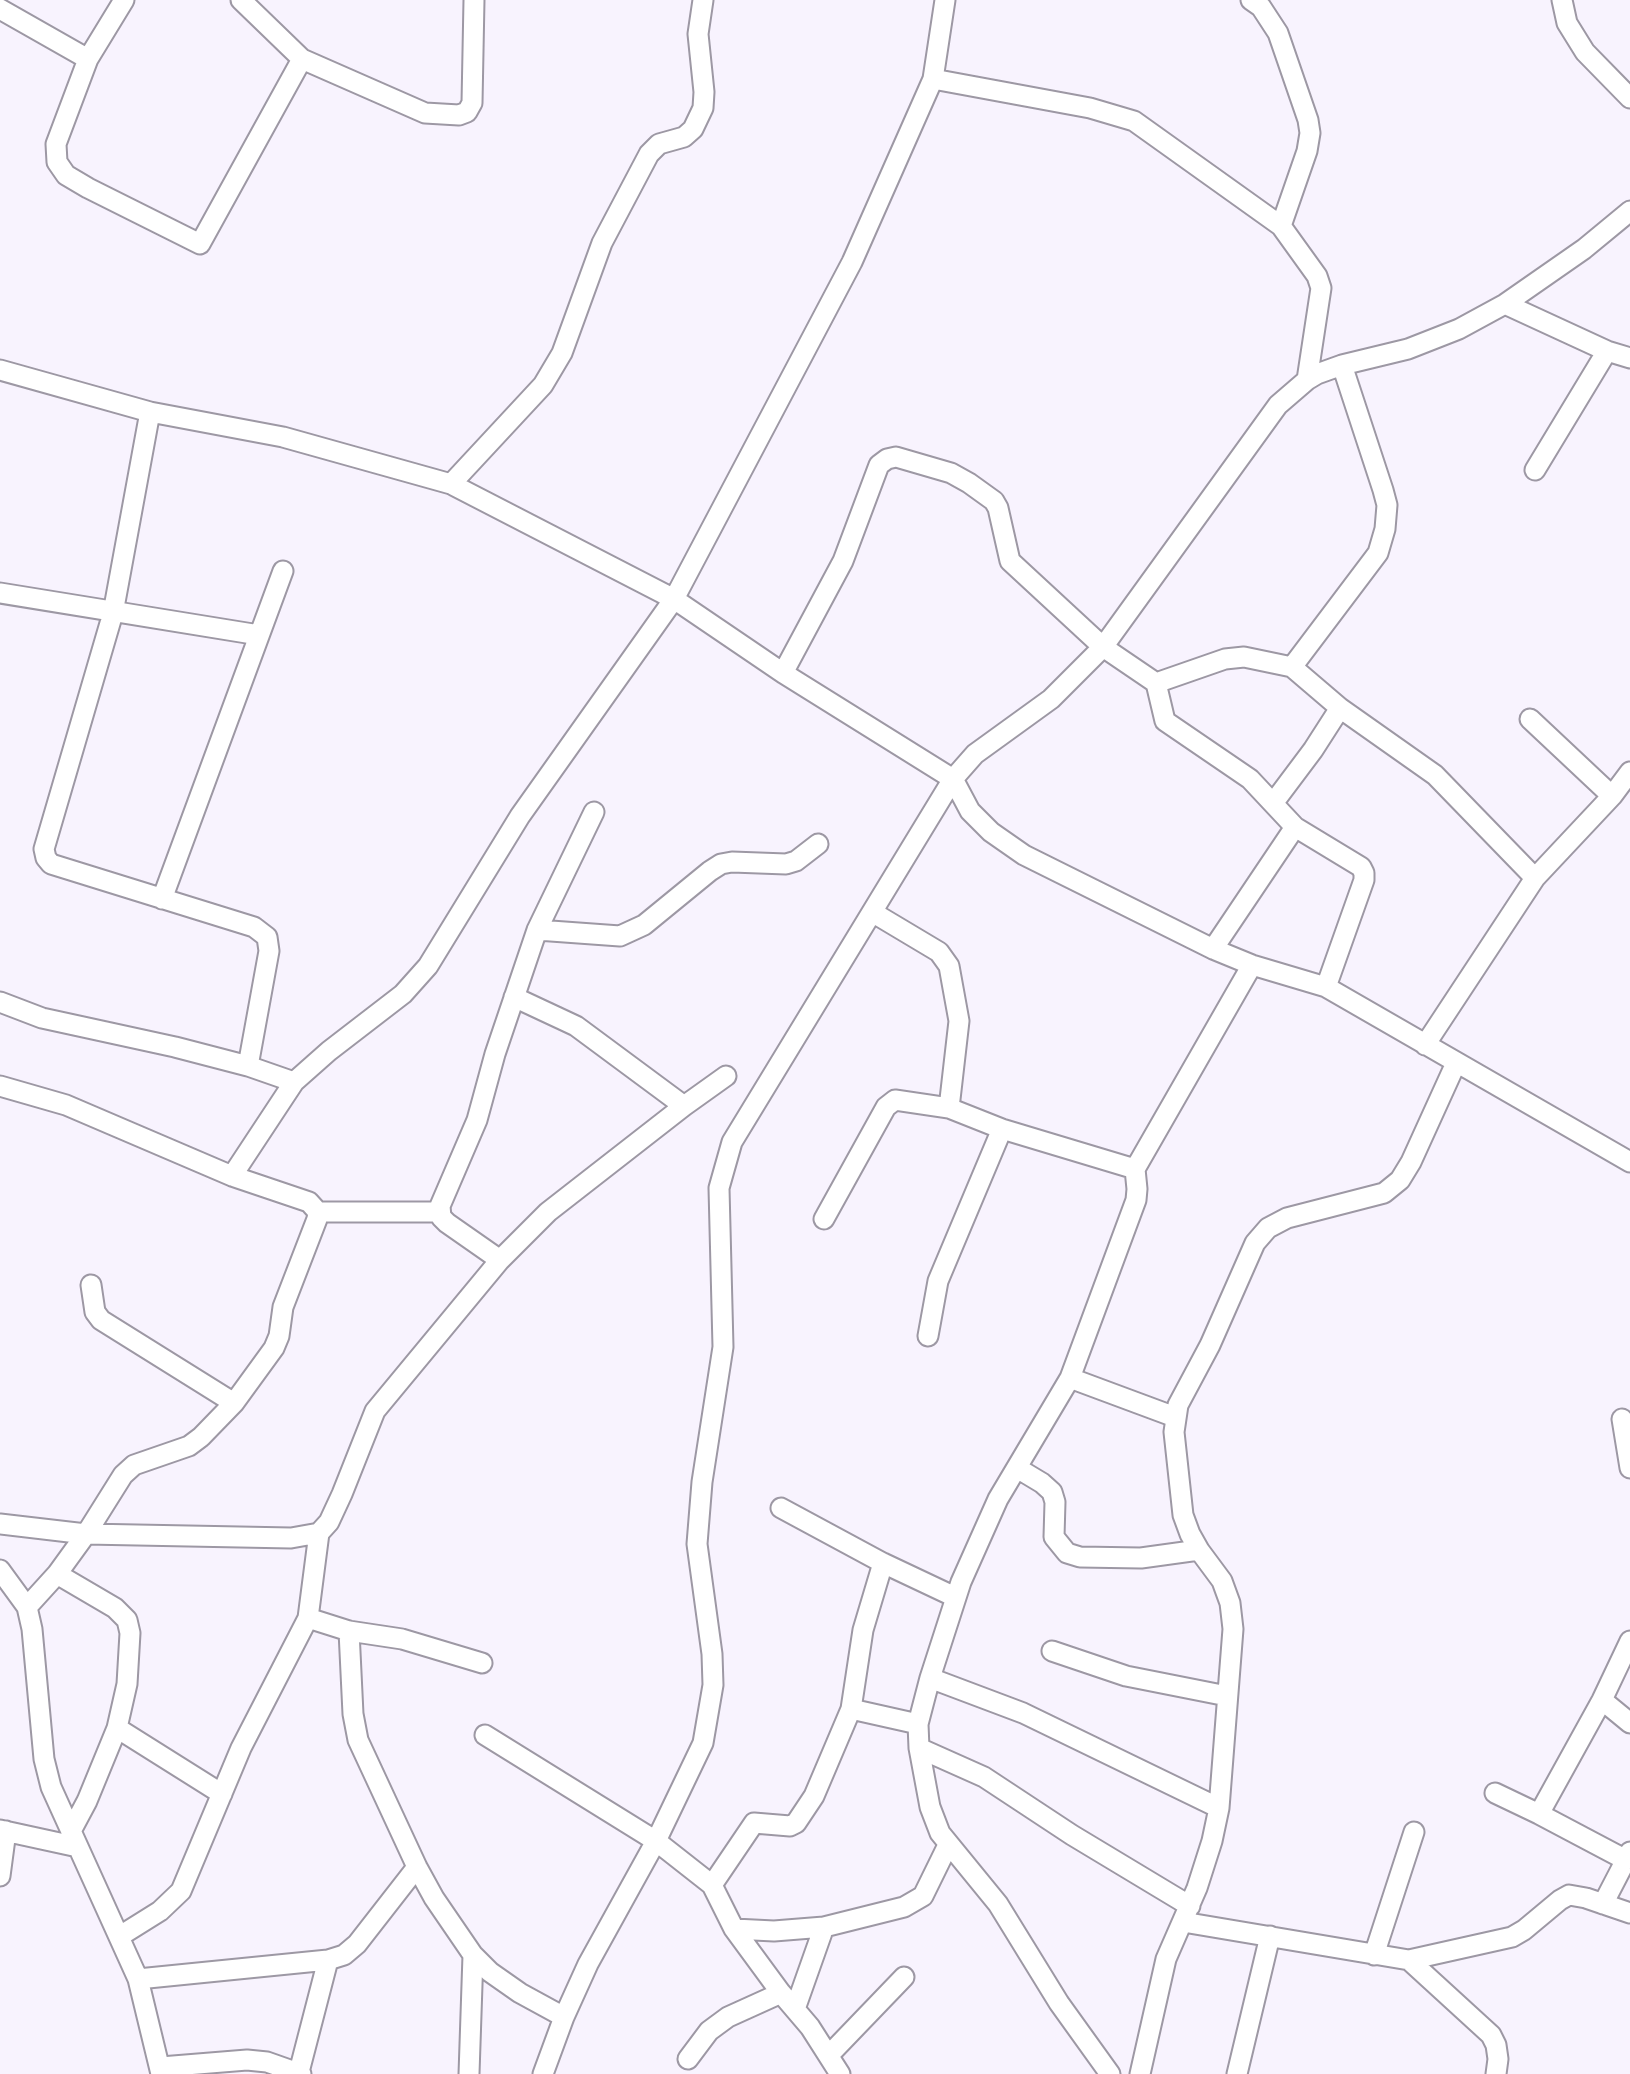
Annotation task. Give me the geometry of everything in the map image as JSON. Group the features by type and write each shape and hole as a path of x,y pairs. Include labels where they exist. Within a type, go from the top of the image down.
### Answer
{"street":[{"path":"124,0 88,59 56,145 57,162 66,175 88,188 200,244 302,59"},
{"path":"241,0 302,59 425,113 459,115 467,112 472,103 474,0"},
{"path":"451,484 543,385 562,353 602,243 649,154 659,144 684,137 693,130 703,108 698,34 703,0"},
{"path":"232,1176 294,1082 329,1051 403,994 422,974 520,816 674,599 852,262 933,79 945,0"},
{"path":"1251,0 1261,7 1278,33 1310,133 1307,151 1281,226"},
{"path":"1562,0 1567,23 1585,52 1630,98"},
{"path":"0,9 88,59"},
{"path":"933,79 1090,108 1134,121 1281,226 1317,276 1321,288 1307,380"},
{"path":"543,2074 588,1964 656,1841 703,1743 713,1685 712,1654 697,1544 702,1482 723,1347 719,1188 732,1142 953,779 975,754 1051,699 1103,647 1278,405 1307,380 1342,365 1408,348 1459,329 1505,304 1584,249 1630,211"},
{"path":"1505,304 1607,352 1630,358"},
{"path":"1535,470 1607,352"},
{"path":"1292,667 1378,553 1385,529 1387,505 1342,365"},
{"path":"0,370 150,412 283,437 451,484 674,599 783,673 953,779 970,811 991,832 1024,855 1213,949 1252,965 1325,987 1630,1162"},
{"path":"150,412 113,613 44,849 51,864 254,927 267,937 269,951 248,1066"},
{"path":"783,673 843,561 879,465 887,458 896,457 951,473 995,501 1010,561 1103,647 1156,683 1166,721 1250,779 1296,827 1361,867 1364,880 1325,987"},
{"path":"162,899 283,571"},
{"path":"0,593 259,635"},
{"path":"1156,683 1225,659 1244,657 1292,667 1340,708 1435,775 1535,878"},
{"path":"1274,802 1340,708"},
{"path":"1530,719 1612,796"},
{"path":"1425,1045 1535,878 1612,796 1630,772"},
{"path":"500,1260 447,1223 439,1212 442,1199 477,1120 537,930 594,812"},
{"path":"1213,949 1296,827"},
{"path":"537,930 620,936 644,925 721,864 786,864 796,861 818,844"},
{"path":"872,912 939,952 949,966 959,1021 949,1108"},
{"path":"1110,2074 1059,2003 998,1904 948,1845 930,1807 919,1748 918,1724 955,1597 998,1499 1070,1378 1136,1200 1135,1169 1252,965"},
{"path":"514,997 576,1026 684,1106"},
{"path":"0,1002 42,1018 175,1047 248,1066 294,1082"},
{"path":"1140,2074 1166,1959 1187,1914 1212,1841 1219,1808 1233,1629 1230,1603 1222,1581 1199,1550 1183,1515 1174,1432 1175,1417 1181,1398 1210,1345 1255,1243 1268,1228 1287,1218 1384,1193 1400,1180 1411,1162 1456,1063"},
{"path":"120,1936 160,1911 181,1892 241,1748 308,1618 319,1533 329,1522 338,1503 375,1411 500,1260 548,1212 726,1076"},
{"path":"0,1086 66,1105 232,1176 309,1202 318,1212 439,1212"},
{"path":"824,1219 886,1107 895,1100 949,1108 1002,1129 1135,1169"},
{"path":"928,1336 938,1281 1002,1129"},
{"path":"27,1607 57,1574 123,1475 134,1465 189,1446 234,1403 274,1348 279,1336 283,1307 318,1212"},
{"path":"91,1285 95,1312 101,1320 234,1403"},
{"path":"1070,1378 1175,1417"},
{"path":"1622,1419 1630,1468"},
{"path":"1017,1468 1052,1492 1055,1502 1054,1538 1067,1553 1080,1557 1141,1558 1199,1550"},
{"path":"781,1508 883,1563 955,1597"},
{"path":"0,1524 86,1534 291,1538 319,1533"},
{"path":"712,1885 754,1823 790,1826 796,1823 814,1796 850,1709 863,1630 883,1563"},
{"path":"0,1570 27,1607 32,1629 44,1759 51,1787 138,1979 161,2070 247,2060 267,2062 300,2073 328,1960"},
{"path":"57,1574 115,1608 127,1620 130,1633 127,1684 117,1728 74,1839"},
{"path":"308,1618 349,1631 401,1639 482,1663"},
{"path":"349,1631 353,1714 358,1740 434,1898 473,1955 500,1979 564,2018"},
{"path":"1539,1814 1602,1700 1630,1641"},
{"path":"1052,1651 1126,1676 1227,1696"},
{"path":"930,1678 1023,1713 1219,1808"},
{"path":"1602,1700 1630,1723"},
{"path":"850,1709 918,1724"},
{"path":"117,1728 222,1794"},
{"path":"485,1735 656,1841 712,1885 734,1929 841,2074"},
{"path":"919,1748 984,1777 1187,1914 1270,1936 1409,1960 1512,1937 1569,1895 1630,1913"},
{"path":"1494,1793 1628,1856 1603,1904"},
{"path":"0,1875 3,1831 74,1839"},
{"path":"1374,1955 1414,1832"},
{"path":"734,1929 774,1931 824,1927 914,1903 923,1896 948,1845"},
{"path":"138,1979 328,1960 349,1952 417,1867"},
{"path":"795,2009 824,1927"},
{"path":"1237,2074 1270,1936"},
{"path":"469,2074 473,1955"},
{"path":"1409,1960 1491,2035 1496,2045 1496,2074"},
{"path":"829,2055 904,1978"},
{"path":"688,2059 709,2031 718,2024 781,1993"}]}
